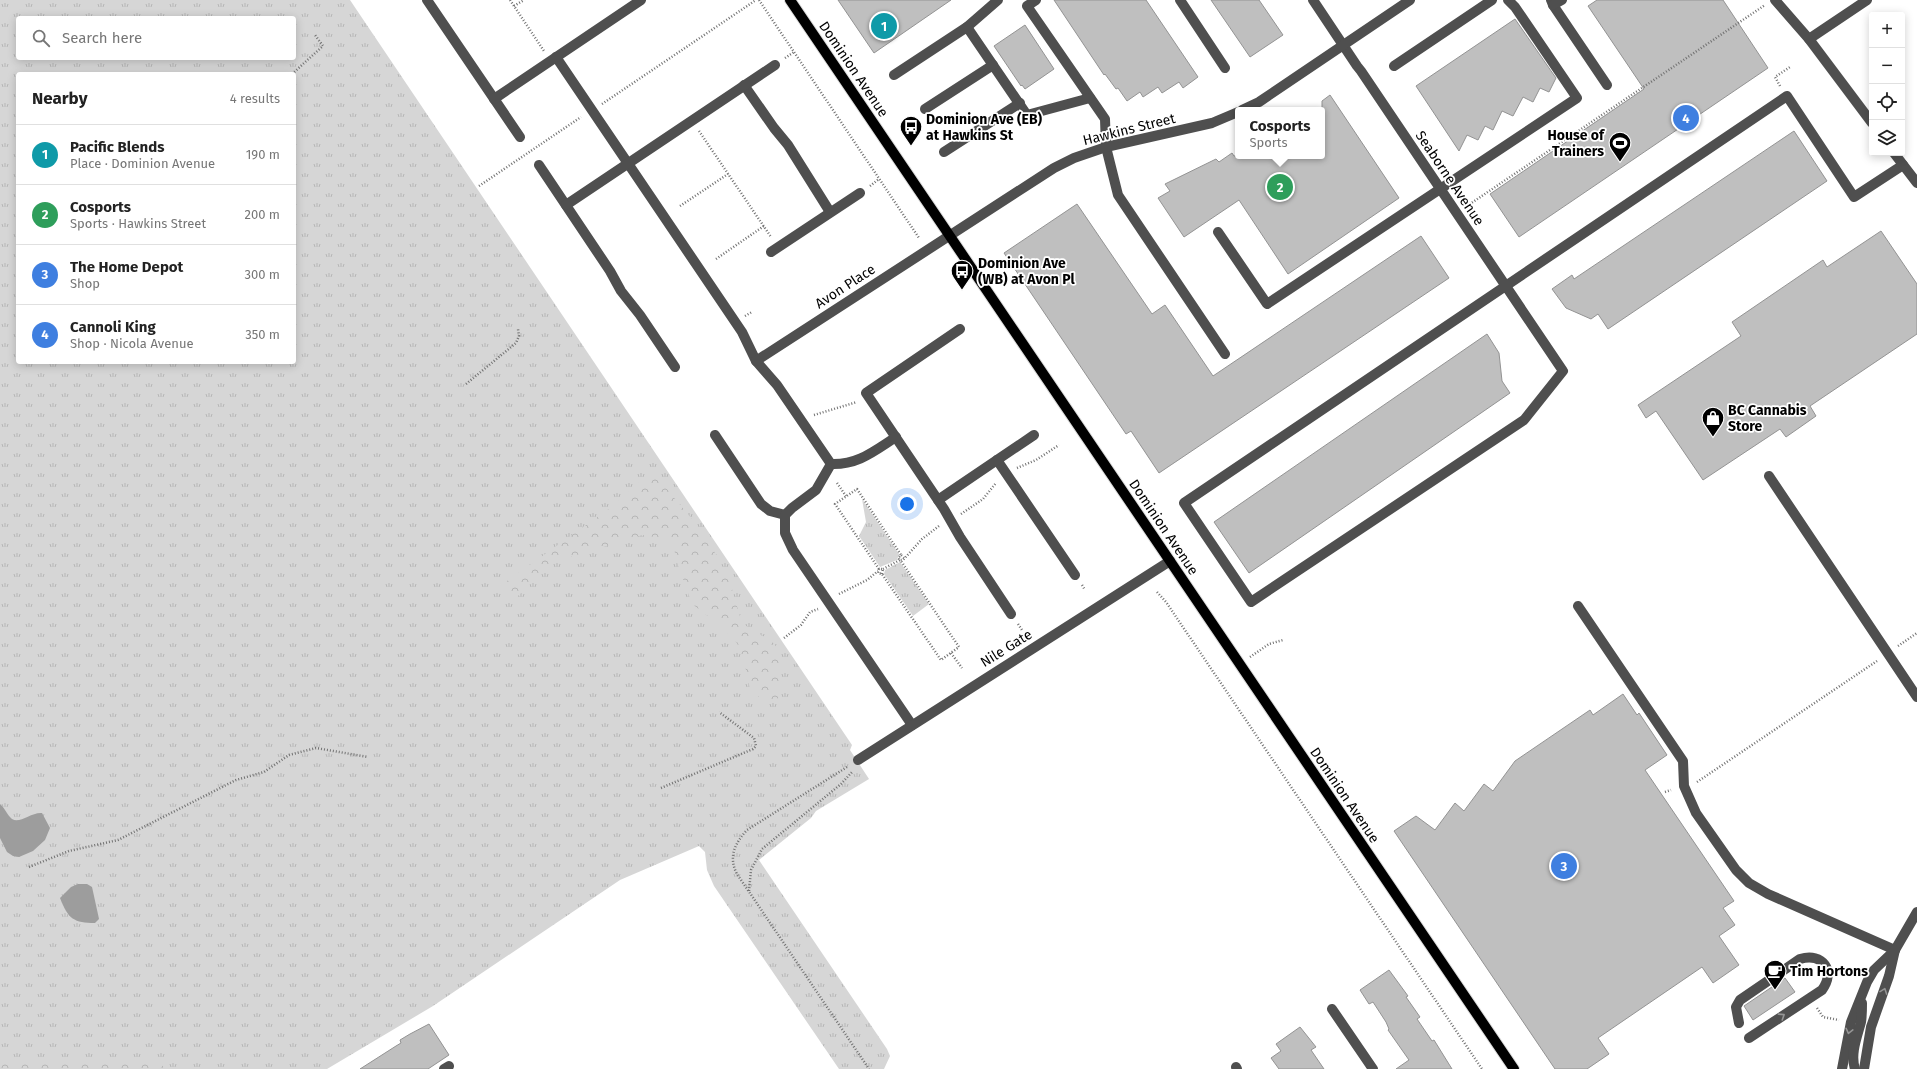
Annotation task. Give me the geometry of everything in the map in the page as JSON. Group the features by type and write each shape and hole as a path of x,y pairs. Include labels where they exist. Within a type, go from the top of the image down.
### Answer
{"main road":[{"name":"Dominion Avenue","path":"790,0 1514,1069"}],"street":[{"path":"427,0 520,137"},
{"path":"494,99 641,0"},
{"path":"894,75 967,27 998,0"},
{"path":"1036,0 1027,6 1105,119 1106,147 1118,195 1225,354"},
{"path":"1180,0 1225,68"},
{"name":"Seaborne Avenue","path":"1313,0 1564,371 1524,420 1251,602 1184,503 1506,286"},
{"path":"1248,107 1259,102 1410,0"},
{"path":"1394,66 1492,0"},
{"path":"1218,232 1267,304 1578,98 1515,7 1508,0"},
{"path":"1562,0 1552,2 1607,85"},
{"path":"1809,39 1867,0"},
{"path":"1771,2 1809,39 1870,120"},
{"path":"967,27 1027,115 1090,98"},
{"path":"556,57 742,332 756,361 777,385 831,464"},
{"path":"566,205 774,65"},
{"path":"925,109 993,65"},
{"path":"744,85 788,145 830,212"},
{"path":"1506,286 1787,96 1854,197 1903,165"},
{"path":"944,152 1020,103"},
{"name":"Hawkins Street","path":"950,235 1054,168 1074,158 1106,147 1212,123 1235,113"},
{"path":"1896,156 1917,183"},
{"path":"539,165 610,271 621,291 675,367"},
{"path":"774,249 860,193"},
{"name":"Avon Place","path":"756,361 950,235"},
{"path":"960,329 866,393 938,500 960,538 1011,614"},
{"path":"715,435 762,504 770,511 785,516"},
{"path":"938,500 1034,435"},
{"path":"831,464 846,464 858,461 896,437"},
{"path":"997,460 1075,575"},
{"path":"831,464 816,490 792,508 785,516 785,534 793,550 912,725"},
{"path":"1769,476 1917,696"},
{"name":"Nile Gate","path":"858,760 1170,561"},
{"path":"1578,606 1683,761 1684,786 1696,813 1736,870 1749,883 1768,894 1895,950"},
{"path":"1842,1069 1851,1022 1863,993 1874,970 1895,950 1917,912"},
{"path":"1864,1069 1871,1027 1889,976 1895,950"},
{"path":"1739,1023 1736,1007 1740,1000 1800,959 1808,957 1817,958 1825,964 1829,973 1828,982 1822,990 1749,1038"},
{"path":"1855,1069 1853,1062 1855,1045 1861,1020 1863,993"},
{"path":"1332,1009 1373,1069"}],"path":[{"path":"510,0 544,51"},
{"path":"514,6 524,0"},
{"path":"598,106 757,0 919,238"},
{"path":"1457,213 1771,2"},
{"path":"294,72 323,46 315,35"},
{"path":"1775,77 1790,67"},
{"path":"479,186 585,115"},
{"path":"692,120 764,226 774,249"},
{"path":"520,137 539,165"},
{"path":"680,206 728,174"},
{"path":"716,259 764,226"},
{"path":"466,384 516,343 519,336 518,329"},
{"path":"814,415 819,412 853,404 867,395"},
{"path":"1014,470 1036,460 1059,445"},
{"path":"957,517 983,498 998,481"},
{"path":"837,482 846,496"},
{"path":"901,555 898,558 960,647 940,660 835,504 857,489 904,558"},
{"path":"834,597 846,589 867,580 880,570 901,561 928,534 943,524"},
{"path":"1156,592 1166,602 1482,1069"},
{"path":"784,638 801,626 810,612 821,606"},
{"path":"1665,792 1697,782 1917,633"},
{"path":"1240,664 1269,644 1283,640"},
{"path":"951,652 962,668"},
{"path":"661,788 753,749 756,746 754,738 719,712"},
{"path":"29,866 68,851 118,840 236,780 264,772 289,755 316,748 368,757"},
{"path":"749,892 750,870 762,849 841,784 853,771 858,760"},
{"path":"858,760 747,830 734,848 732,862 737,874 869,1069"},
{"path":"1810,998 1823,1018 1844,1021"}],"green space":[{"path":"0,0 350,0 852,745 850,750 869,779 816,811 811,818 759,860 887,1049 890,1056 884,1069 839,1069 714,886 707,870 705,852 699,846 620,880 433,1006 327,1069 0,1069"},
{"path":"652,471 706,536 729,579 741,620 750,630 770,639 779,650 781,697 766,703 750,689 746,670 737,643 721,626 692,604 677,562 672,540 642,535 551,563 518,596 500,586 613,506"},
{"path":"862,499 899,554 897,560 880,567 859,536 866,522"},
{"path":"900,562 929,604 913,616 884,574 885,570"},
{"path":"154,1060 167,1069 0,1069 0,1061"}],"shaded area":[{"path":"0,804 10,817 15,820 42,813 50,828 45,840 33,851 19,857 13,856 7,852 0,838"},
{"path":"78,884 87,884 92,887 99,919 95,923 77,921 69,915 63,905 60,898 71,887"}],"building":[{"path":"838,0 951,0 874,53"},
{"path":"1054,0 1146,0 1198,77 1183,88 1179,82 1162,93 1158,87 1143,97 1140,92 1127,101 1118,88 1116,89 1105,74 1104,75"},
{"path":"1211,0 1259,0 1283,35 1250,57"},
{"path":"1597,0 1723,0 1768,68 1519,237 1490,194 1644,89 1588,6"},
{"path":"1515,19 1556,78 1549,92 1540,88 1533,102 1523,97 1513,116 1502,111 1493,130 1485,126 1478,140 1467,135 1459,151 1416,86"},
{"path":"1025,25 1054,69 1025,89 1022,85 1021,86 994,46"},
{"path":"1330,95 1399,198 1288,274 1239,200 1184,237 1158,198 1170,191 1165,184 1216,159 1219,162 1232,153 1235,156 1235,159 1325,159 1325,107 1322,107 1322,101"},
{"path":"1794,131 1827,181 1608,329 1598,314 1591,319 1566,308 1552,289 1572,275 1574,279"},
{"path":"1077,204 1152,314 1165,305 1213,376 1421,236 1449,278 1159,473 1131,431 1126,434 1004,253"},
{"path":"1881,231 1917,284 1917,334 1810,406 1816,416 1786,437 1780,429 1703,480 1656,411 1646,418 1638,405 1741,336 1732,322 1823,260 1827,267"},
{"path":"1487,334 1499,353 1502,381 1510,393 1249,573 1214,522"},
{"path":"1623,694 1637,715 1639,713 1667,755 1645,770 1734,901 1723,908 1735,925 1719,936 1739,965 1713,983 1702,967 1598,1038 1609,1054 1587,1069 1555,1069 1394,831 1416,816 1435,830 1455,803 1464,811 1484,784 1493,791 1515,761 1590,710 1593,715"},
{"path":"1389,970 1408,996 1406,997 1420,1017 1417,1019 1432,1041 1434,1040 1452,1069 1396,1069 1409,1060 1388,1030 1389,1029 1386,1022 1373,1002 1369,1004 1360,990"},
{"path":"1785,978 1795,992 1753,1020 1744,1006"},
{"path":"429,1024 449,1055 428,1069 360,1069 401,1043 400,1040"},
{"path":"1300,1027 1316,1047 1311,1050 1324,1069 1279,1069 1271,1058 1281,1051 1276,1044"}],"place":[{"name":"Pacific Blends","path":"884,26"},
{"name":"Cannoli King","path":"1686,118"},
{"name":"Dominion Ave (EB) at Hawkins St","path":"911,146"},
{"name":"House of Trainers","path":"1620,162"},
{"name":"Cosports","path":"1280,187"},
{"name":"Dominion Ave (WB) at Avon Pl","path":"962,290"},
{"name":"BC Cannabis Store","path":"1713,438"},
{"name":"The Home Depot","path":"1564,866"},
{"name":"Tim Hortons","path":"1775,990"}]}
